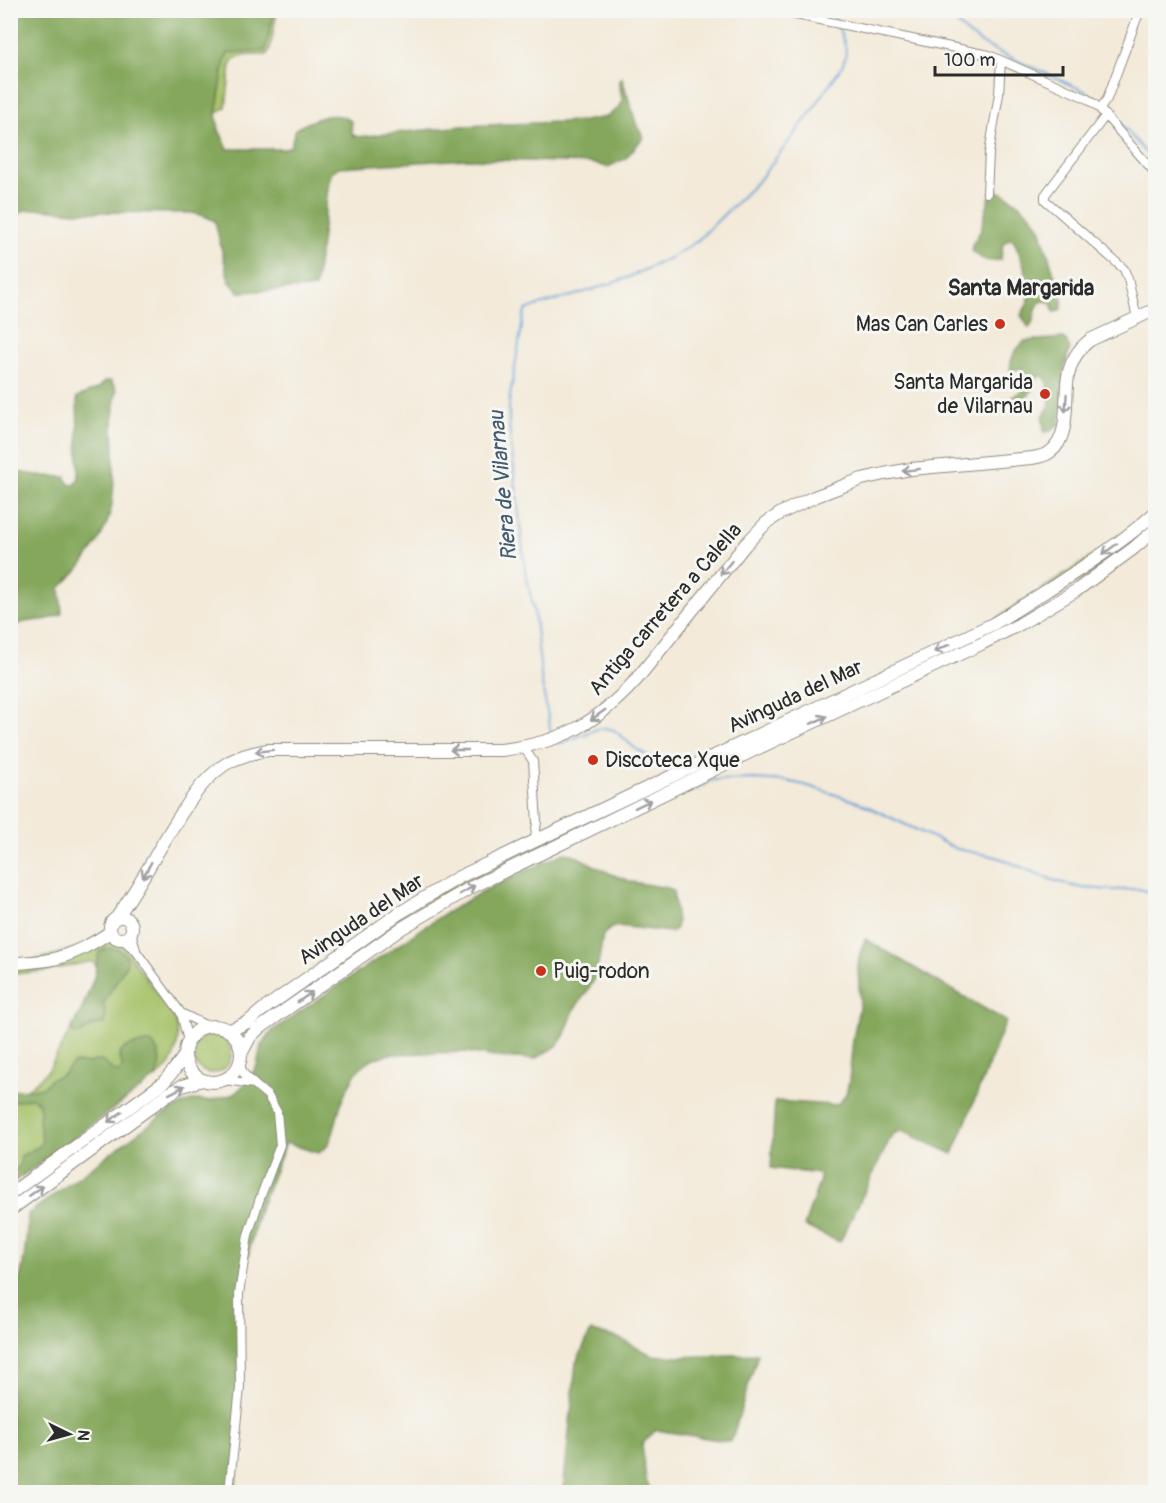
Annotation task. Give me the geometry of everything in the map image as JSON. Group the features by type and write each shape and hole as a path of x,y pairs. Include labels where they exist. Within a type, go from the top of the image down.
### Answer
{"main road":[{"name":"Antiga carretera a Calella","path":"117,917 198,789 207,779 232,761 268,750 517,748 562,736 579,728 615,703 745,544 781,513 835,489 884,474 911,469 1032,458 1050,453 1056,447 1064,430 1068,376 1081,347 1090,340 1155,309"},
{"name":"Avinguda del Mar","path":"228,1031 248,1022 398,915 459,877 993,624 1097,559 1142,525 1155,512"},
{"name":"Avinguda del Mar","path":"240,1059 250,1037 256,1030 402,928 470,888 1000,634 1077,590 1134,548 1155,529"},
{"path":"117,917 124,918 131,925 126,936 115,938 109,928 117,917"},
{"path":"10,964 54,959 99,940 110,932"},
{"path":"219,1027 235,1037 239,1045 240,1059 231,1076 225,1080 217,1082 202,1080 195,1076 186,1063 185,1048 188,1041 200,1029 219,1027"},
{"path":"10,1194 163,1083 185,1055"},
{"path":"10,1210 166,1095 182,1086 202,1080"}],"street":[{"path":"772,10 989,55 1086,98 1103,112 1155,174"},
{"path":"1137,318 1124,269 1045,200 1046,195 1103,112 1140,10"},
{"path":"987,193 989,153 999,94 1001,61"},
{"path":"533,842 537,822 533,761 538,750 546,741"},
{"path":"517,748 526,751 533,761"},
{"path":"537,822 546,830 562,828"},
{"path":"126,936 181,1013 188,1041"},
{"path":"181,1013 208,1027"},
{"path":"229,1492 240,1388 239,1294 248,1235 280,1145 277,1112 268,1096 244,1074 240,1059"},
{"path":"225,1080 254,1084"}],"green space":[{"path":"11,10 274,11 265,51 228,53 225,60 216,114 219,130 228,149 283,149 291,146 295,129 330,116 344,117 351,121 352,134 357,137 463,126 584,121 606,117 620,107 622,99 619,81 622,78 636,123 644,137 625,159 608,167 591,163 468,159 339,167 332,172 329,181 315,288 239,292 229,281 215,221 207,217 192,213 76,212 41,209 25,210 11,219"},
{"path":"274,11 277,11 267,55 247,55 234,60 231,64 226,107 216,114 228,53 269,34"},
{"path":"995,190 1014,200 1037,223 1062,300 1062,308 1054,312 1051,303 1040,302 1029,328 1021,315 1028,302 1029,287 1026,271 1014,240 1009,239 1003,244 1001,259 985,260 972,251 972,245 980,232 991,193"},
{"path":"1064,338 1070,348 1064,370 1060,424 1044,432 1043,417 1050,405 1047,382 1043,376 1036,378 1031,392 1019,403 992,414 990,411 993,407 1025,389 1022,368 1010,371 1012,358 1018,348 1025,341"},
{"path":"105,381 111,381 117,390 113,420 113,495 108,520 100,539 88,557 60,588 62,614 48,619 23,622 11,630 11,471 66,477 68,484 75,485 79,477 77,397 99,388"},
{"path":"1155,516 1155,523 1125,549 1039,606 973,642 597,819 468,884 250,1030 242,1038 235,1030 439,894 953,647"},
{"path":"564,853 572,854 632,882 668,888 673,891 676,928 671,932 618,926 611,928 603,935 594,980 575,1008 564,1036 557,1046 534,1059 494,1057 467,1052 390,1054 377,1058 361,1067 347,1089 334,1132 324,1149 318,1153 286,1143 258,1212 241,1288 236,1485 226,1492 11,1492 10,1299 22,1271 28,1214 164,1114 194,1100 209,1101 234,1094 244,1085 257,1066 261,1045 273,1030 441,916 487,889"},
{"path":"865,939 1006,1021 953,1154 902,1131 892,1135 840,1242 804,1226 820,1180 819,1174 771,1168 775,1101 832,1105 838,1104 846,1095 860,1002 859,957"},
{"path":"104,940 120,942 173,1015 178,1038 175,1054 162,1073 11,1184 11,1091 27,1089 49,1069 82,1009 95,975 96,966 93,962 88,962 46,971 11,974 11,967"},
{"path":"107,948 119,949 127,957 127,963 103,1004 106,1013 104,1024 94,1025 75,1035 72,1027 82,1009 95,975 99,952"},
{"path":"212,1035 226,1040 231,1054 226,1068 212,1073 198,1068 193,1054 198,1040"},
{"path":"149,1042 156,1049 160,1058 155,1078 11,1184 11,1174 19,1166 21,1156 40,1146 42,1141 38,1102 32,1098 11,1102 11,1091 43,1087 50,1080 62,1075 74,1063 102,1061 118,1072 122,1067 119,1056 124,1049"},
{"path":"591,1331 618,1338 652,1355 677,1357 758,1354 731,1442 656,1430 642,1444 646,1481 652,1492 563,1492 576,1363"}],"waterway":[{"name":"Riera de Vilarnau","path":"834,10 835,19"},
{"path":"947,10 964,30 985,45 1100,100"},
{"name":"Riera de Vilarnau","path":"551,733 542,684 534,610 525,570 509,425 509,402 524,314 526,310 536,306 627,278 672,257 697,241 760,179 812,111 842,66 846,50 838,27"},
{"path":"1107,107 1156,165"},
{"name":"Riera de Vilarnau","path":"557,743 606,728 614,730 636,749 666,766"},
{"path":"685,790 695,790 713,780 755,779 805,785 858,802 957,849 997,857 1069,885 1113,890 1139,889 1156,895"}],"place":[{"name":"Mas Can Carles","path":"1000,324"},
{"name":"Santa Margarida de Vilarnau","path":"1045,394"},
{"name":"Discoteca Xque","path":"593,760"},
{"name":"Puig-rodon","path":"541,971"}],"district":[{"name":"Santa Margarida","path":"1021,287"}]}
